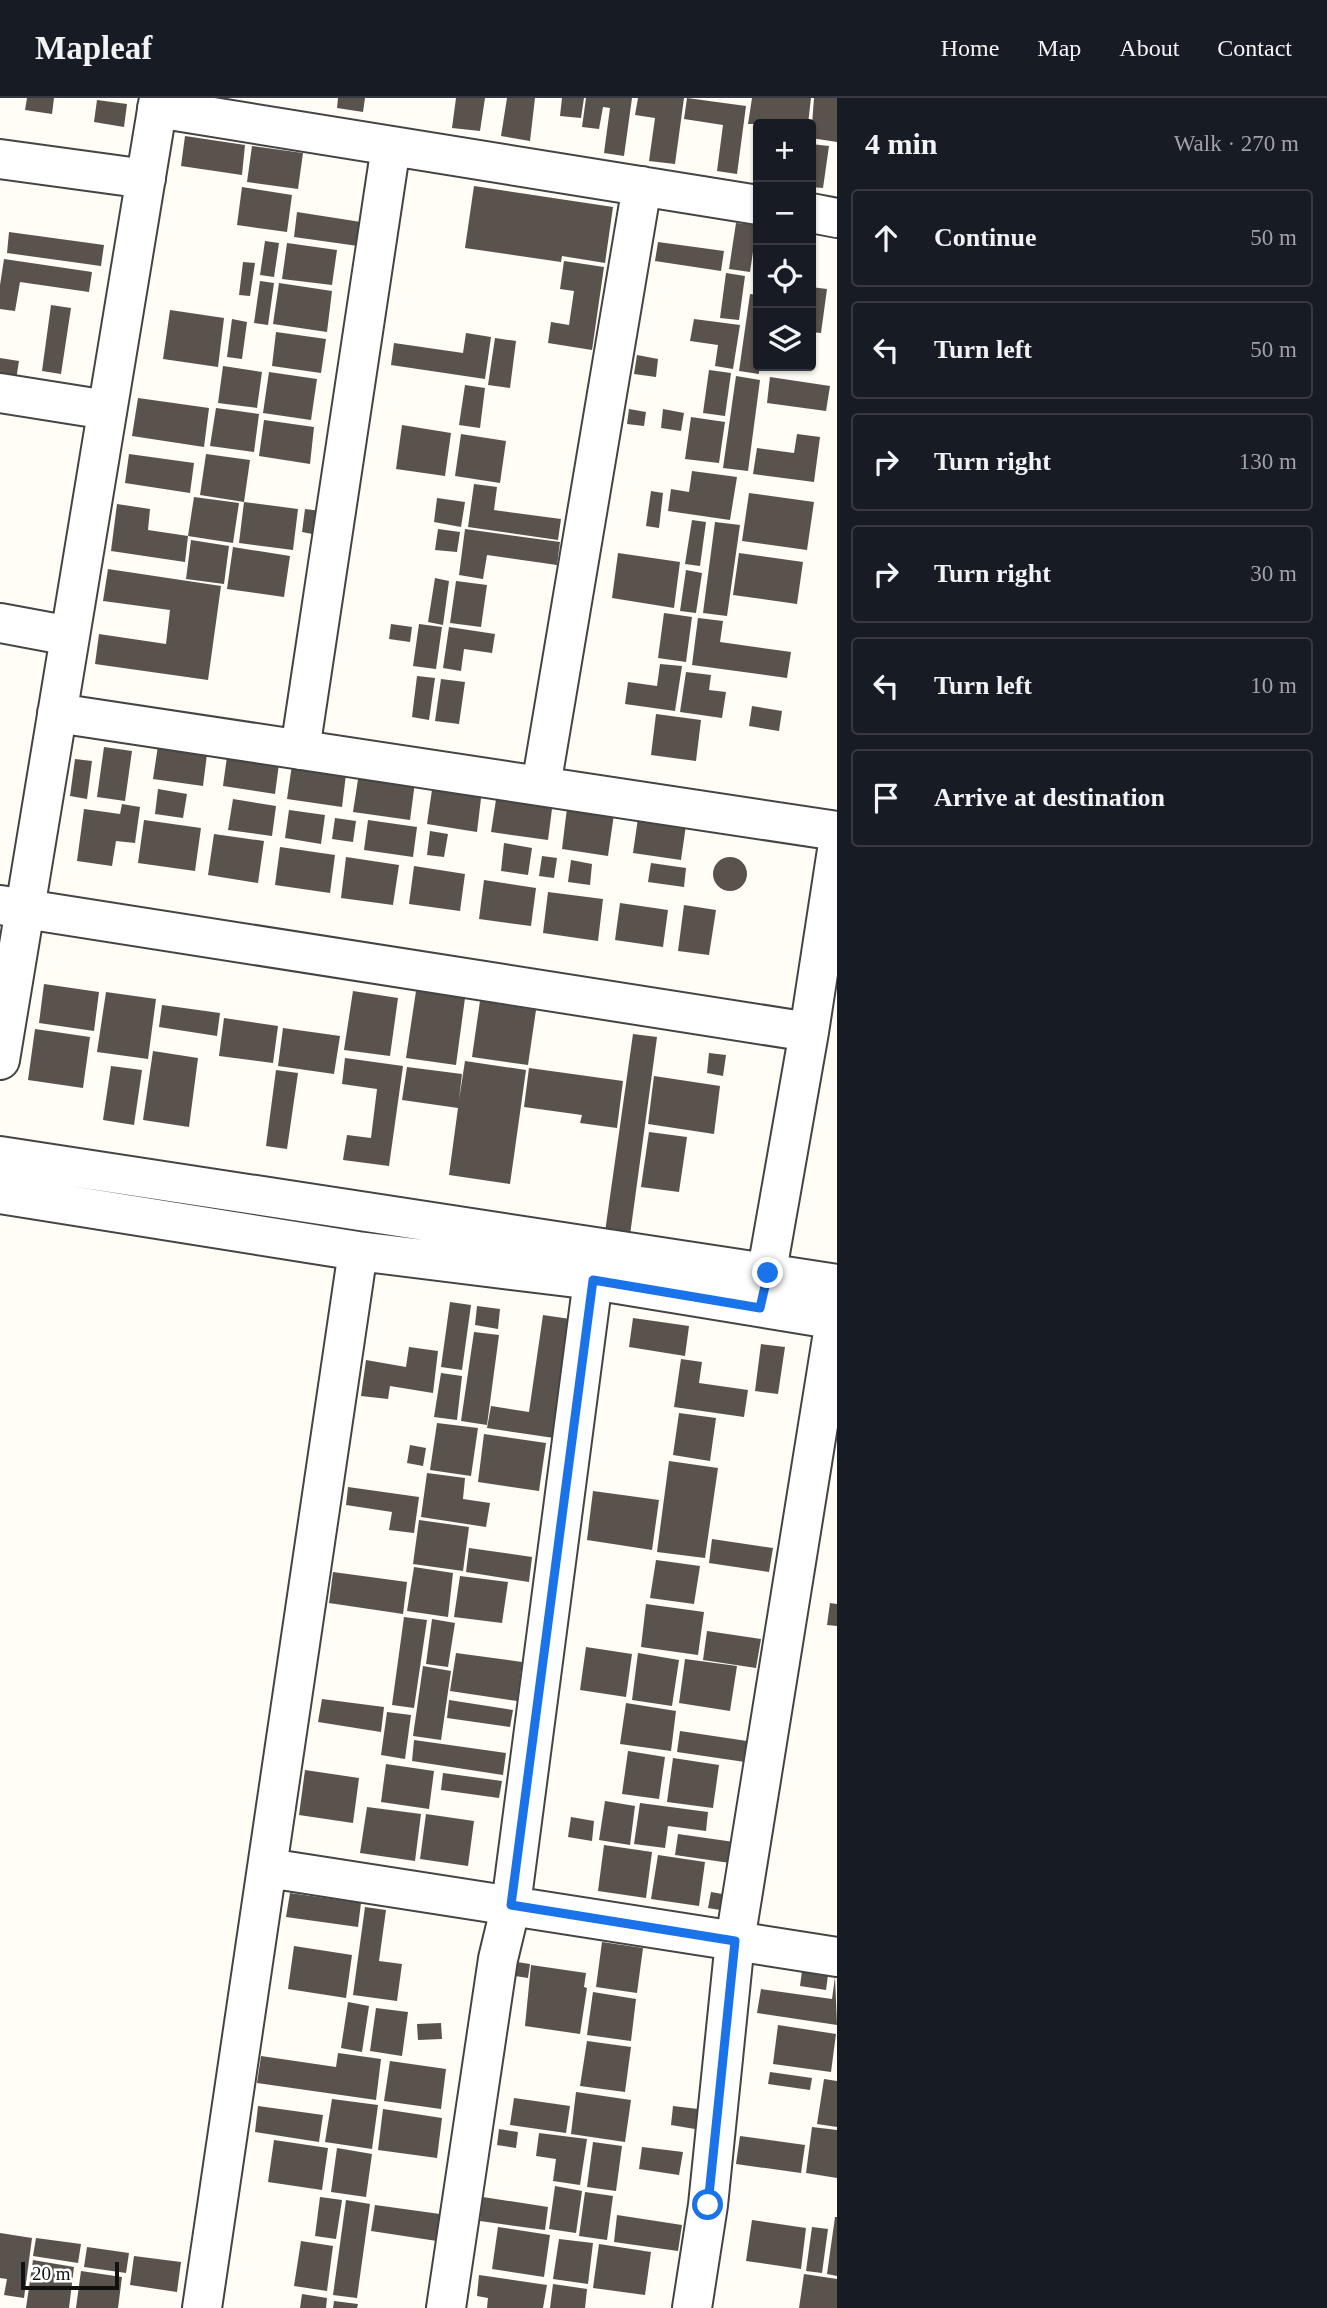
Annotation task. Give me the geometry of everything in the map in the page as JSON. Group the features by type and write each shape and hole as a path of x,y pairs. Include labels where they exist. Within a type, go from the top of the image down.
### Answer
{"street":[{"path":"0,1060 13,907 57,713 158,103 391,146 753,204"},
{"path":"300,750 391,146"},
{"path":"0,159 146,179"},
{"path":"541,786 642,186"},
{"path":"816,214 837,218"},
{"path":"0,393 107,410"},
{"path":"0,623 70,636"},
{"path":"57,713 837,831"},
{"path":"764,1291 837,850"},
{"path":"13,907 809,1032"},
{"path":"0,1156 764,1291 836,1308 735,1941 708,2205 692,2308"},
{"path":"0,1194 358,1251 593,1280 764,1291"},
{"path":"202,2308 358,1251"},
{"path":"446,2308 498,1959 511,1905 593,1280"},
{"path":"268,1868 837,1957"}],"building":[{"path":"27,98 54,98 52,114 25,110"},
{"path":"338,98 365,98 363,112 337,108"},
{"path":"456,98 485,98 480,131 452,128"},
{"path":"507,98 535,98 530,141 501,136"},
{"path":"562,98 584,98 581,118 560,116"},
{"path":"586,98 632,98 624,156 604,153 610,108 603,107 599,129 582,127"},
{"path":"638,98 684,98 675,164 649,161 655,118 635,115"},
{"path":"687,98 746,106 737,174 717,171 723,125 684,119"},
{"path":"752,98 811,98 809,119 753,119 753,124 748,124"},
{"path":"814,98 837,98 837,142 816,139 816,119 812,119"},
{"path":"97,100 127,104 124,127 94,122"},
{"path":"185,136 245,145 242,175 181,166"},
{"path":"816,145 829,146 823,188 816,187"},
{"path":"252,146 303,153 298,189 247,182"},
{"path":"474,186 613,207 605,263 562,256 561,262 465,248"},
{"path":"242,187 292,195 287,232 237,225"},
{"path":"297,212 361,222 358,246 294,237"},
{"path":"736,223 753,225 750,272 729,269"},
{"path":"9,232 104,245 101,266 7,253"},
{"path":"265,241 279,243 274,277 260,275"},
{"path":"658,242 724,251 721,271 655,261"},
{"path":"287,243 337,250 332,285 282,279"},
{"path":"4,259 92,272 89,292 20,282 15,311 0,309"},
{"path":"564,261 604,267 592,350 548,343 551,322 569,325 574,291 560,289"},
{"path":"243,262 255,263 250,296 239,295"},
{"path":"726,273 745,276 739,320 720,318"},
{"path":"260,281 274,283 268,325 254,323"},
{"path":"279,283 332,291 327,332 273,324"},
{"path":"816,288 827,289 821,333 816,332"},
{"path":"750,294 753,294 753,371 759,371 759,374 739,371"},
{"path":"51,305 71,308 61,374 42,371"},
{"path":"170,310 224,318 218,367 163,359"},
{"path":"232,319 247,322 242,359 227,357"},
{"path":"694,319 740,325 733,369 715,366 718,345 690,341"},
{"path":"276,332 326,339 321,373 272,366"},
{"path":"466,333 491,337 485,379 391,365 394,343 463,353"},
{"path":"495,338 516,341 510,388 488,385"},
{"path":"637,355 658,359 656,377 634,374"},
{"path":"0,358 19,361 16,380 0,378"},
{"path":"223,366 262,372 257,408 218,403"},
{"path":"709,370 731,373 725,416 703,413"},
{"path":"269,372 317,379 311,420 263,413"},
{"path":"736,376 760,380 748,471 723,468"},
{"path":"770,377 830,386 826,411 767,403"},
{"path":"465,385 485,388 480,428 459,425"},
{"path":"138,398 209,408 204,447 132,436"},
{"path":"216,408 259,414 254,452 210,446"},
{"path":"629,409 646,412 644,426 627,424"},
{"path":"663,409 684,413 681,431 661,428"},
{"path":"691,417 725,422 719,463 685,459"},
{"path":"264,420 314,427 310,464 259,456"},
{"path":"402,425 451,433 445,476 396,469"},
{"path":"461,434 506,441 500,483 455,476"},
{"path":"797,434 820,437 814,482 753,474 757,448 794,453"},
{"path":"129,454 194,463 190,493 125,483"},
{"path":"206,454 250,460 244,502 200,495"},
{"path":"692,471 737,477 730,520 668,511 671,489 689,492"},
{"path":"474,484 497,487 494,510 561,519 558,540 468,527"},
{"path":"651,491 663,493 659,528 646,526"},
{"path":"749,493 814,502 807,550 742,541"},
{"path":"194,497 239,503 233,543 188,536"},
{"path":"437,498 465,502 461,527 434,522"},
{"path":"244,502 298,509 293,550 239,543"},
{"path":"117,504 150,509 148,530 188,536 185,562 111,551"},
{"path":"305,509 321,511 317,535 302,532"},
{"path":"692,520 706,522 700,566 685,564"},
{"path":"715,522 740,525 727,616 703,613"},
{"path":"438,529 460,532 457,552 435,550"},
{"path":"465,529 560,542 557,565 487,555 483,579 459,575"},
{"path":"191,540 229,546 224,584 186,579"},
{"path":"233,547 290,556 284,597 227,589"},
{"path":"618,553 680,562 674,608 612,598"},
{"path":"739,553 803,562 797,604 733,595"},
{"path":"108,569 221,586 208,680 95,664 99,634 166,644 170,610 103,601"},
{"path":"686,570 702,573 696,613 680,611"},
{"path":"435,578 449,581 443,625 428,622"},
{"path":"456,581 487,585 481,627 450,623"},
{"path":"664,613 692,617 686,662 658,658"},
{"path":"698,618 723,621 720,642 791,652 787,678 692,665"},
{"path":"391,624 412,627 410,642 389,639"},
{"path":"419,624 442,627 436,669 413,666"},
{"path":"449,627 495,634 492,653 464,649 461,671 443,668"},
{"path":"660,664 682,666 675,711 625,704 628,682 657,686"},
{"path":"686,672 711,675 709,690 726,692 722,718 680,712"},
{"path":"417,676 435,678 429,720 412,717"},
{"path":"441,679 465,682 459,724 435,721"},
{"path":"752,706 782,711 779,731 749,726"},
{"path":"656,714 701,720 696,761 651,755"},
{"path":"159,739 208,746 203,786 153,779"},
{"path":"104,747 132,751 125,801 97,797"},
{"path":"228,749 280,756 275,794 223,786"},
{"path":"293,758 347,766 342,807 287,799"},
{"path":"75,759 92,761 87,799 70,796"},
{"path":"359,773 415,782 410,820 353,812"},
{"path":"433,783 482,790 477,832 427,824"},
{"path":"158,789 187,794 183,818 155,814"},
{"path":"497,793 553,801 548,840 491,832"},
{"path":"233,799 276,806 272,836 228,830"},
{"path":"122,804 140,807 135,843 116,841 112,866 77,861 84,809 120,814"},
{"path":"567,808 614,814 608,856 562,849"},
{"path":"289,810 325,815 321,844 285,838"},
{"path":"335,818 356,821 353,842 332,839"},
{"path":"638,818 686,825 681,860 633,853"},
{"path":"144,820 201,828 195,871 138,863"},
{"path":"368,820 417,827 413,857 364,850"},
{"path":"430,831 448,834 444,857 427,855"},
{"path":"214,834 264,841 258,883 208,875"},
{"path":"504,843 532,848 528,875 501,871"},
{"path":"280,847 335,855 330,893 275,885"},
{"path":"542,856 557,858 554,878 539,876"},
{"path":"346,857 399,865 393,905 341,898"},
{"path":"730,857 742,862 747,874 742,886 730,891 718,886 713,874 718,862"},
{"path":"571,860 592,864 590,885 568,882"},
{"path":"651,863 686,868 684,887 648,882"},
{"path":"414,866 465,874 460,911 409,904"},
{"path":"484,880 536,888 531,926 479,919"},
{"path":"548,892 603,899 598,941 543,933"},
{"path":"620,903 668,910 663,947 615,940"},
{"path":"684,905 716,910 709,955 678,951"},
{"path":"44,984 99,992 94,1031 39,1023"},
{"path":"353,991 398,998 390,1056 344,1050"},
{"path":"416,991 465,998 456,1065 406,1058"},
{"path":"106,992 156,999 148,1059 97,1052"},
{"path":"480,1001 536,1010 528,1065 472,1057"},
{"path":"162,1005 220,1013 217,1036 159,1027"},
{"path":"224,1018 278,1026 273,1063 219,1056"},
{"path":"283,1028 340,1036 334,1074 278,1066"},
{"path":"35,1029 90,1037 83,1088 28,1080"},
{"path":"633,1034 657,1037 630,1235 605,1232"},
{"path":"153,1051 198,1058 189,1127 143,1120"},
{"path":"709,1053 726,1055 723,1076 707,1073"},
{"path":"345,1058 403,1066 389,1166 343,1160 347,1135 371,1138 377,1089 342,1084"},
{"path":"465,1061 526,1070 510,1184 449,1175 458,1108 402,1100 407,1067 462,1074 459,1100"},
{"path":"111,1066 142,1070 134,1125 103,1120"},
{"path":"529,1068 623,1081 617,1128 580,1123 582,1115 524,1107"},
{"path":"276,1070 298,1073 287,1149 266,1146"},
{"path":"654,1076 720,1086 714,1134 648,1124"},
{"path":"649,1132 687,1137 679,1192 641,1187"},
{"path":"450,1302 471,1305 462,1370 441,1367"},
{"path":"477,1306 500,1309 498,1329 475,1325"},
{"path":"543,1315 570,1319 554,1438 487,1428 491,1406 529,1412"},
{"path":"633,1318 689,1326 685,1356 629,1347"},
{"path":"474,1332 499,1335 487,1425 461,1421"},
{"path":"761,1344 785,1347 778,1394 755,1391"},
{"path":"409,1347 438,1351 433,1393 390,1386 388,1399 361,1396 366,1360 406,1367"},
{"path":"681,1359 702,1362 699,1383 748,1390 744,1417 674,1407"},
{"path":"441,1373 462,1376 457,1420 434,1417"},
{"path":"679,1413 716,1418 710,1461 673,1455"},
{"path":"437,1423 478,1428 471,1476 430,1470"},
{"path":"484,1434 546,1443 539,1491 478,1482"},
{"path":"410,1445 426,1448 423,1466 407,1463"},
{"path":"669,1461 718,1468 705,1558 657,1552"},
{"path":"427,1473 465,1478 463,1499 490,1503 486,1527 421,1517"},
{"path":"348,1487 419,1497 414,1533 389,1530 392,1512 346,1505"},
{"path":"593,1491 659,1500 652,1550 587,1540"},
{"path":"419,1520 469,1527 463,1571 413,1564"},
{"path":"712,1539 773,1548 769,1572 709,1563"},
{"path":"469,1548 532,1557 529,1582 466,1572"},
{"path":"656,1560 700,1566 694,1604 650,1598"},
{"path":"414,1567 453,1573 448,1617 407,1611"},
{"path":"333,1572 407,1582 403,1614 329,1603"},
{"path":"460,1576 508,1582 502,1623 454,1617"},
{"path":"830,1603 837,1604 837,1626 827,1625"},
{"path":"646,1604 704,1612 698,1655 641,1647"},
{"path":"404,1617 427,1620 414,1708 392,1705"},
{"path":"432,1619 455,1623 448,1667 426,1664"},
{"path":"707,1631 761,1639 756,1668 703,1660"},
{"path":"586,1647 632,1654 626,1697 580,1690"},
{"path":"456,1653 522,1662 517,1701 450,1691"},
{"path":"638,1653 679,1660 672,1706 632,1700"},
{"path":"685,1659 737,1666 730,1711 679,1703"},
{"path":"423,1666 451,1671 441,1740 413,1736"},
{"path":"322,1699 384,1707 381,1732 318,1722"},
{"path":"449,1700 513,1710 510,1727 447,1718"},
{"path":"626,1703 676,1711 671,1751 620,1744"},
{"path":"387,1712 411,1715 405,1759 381,1755"},
{"path":"680,1731 747,1741 745,1762 677,1752"},
{"path":"414,1740 506,1753 503,1775 412,1761"},
{"path":"628,1751 665,1757 659,1799 622,1794"},
{"path":"673,1758 719,1765 713,1808 667,1802"},
{"path":"386,1764 434,1771 429,1809 381,1802"},
{"path":"305,1770 359,1778 353,1823 299,1815"},
{"path":"443,1773 502,1781 499,1798 441,1790"},
{"path":"605,1801 635,1806 630,1845 599,1840"},
{"path":"640,1803 708,1812 706,1831 668,1826 665,1848 634,1844"},
{"path":"367,1807 421,1814 415,1861 360,1853"},
{"path":"426,1814 474,1821 468,1866 420,1859"},
{"path":"571,1817 594,1821 592,1841 568,1837"},
{"path":"678,1834 734,1842 730,1863 675,1855"},
{"path":"604,1845 652,1852 646,1898 598,1891"},
{"path":"658,1855 705,1862 699,1906 651,1899"},
{"path":"711,1892 728,1895 726,1911 708,1908"},
{"path":"290,1893 361,1903 358,1927 286,1917"},
{"path":"365,1907 386,1910 379,1961 402,1964 397,2001 353,1995"},
{"path":"602,1942 643,1948 637,1993 596,1987"},
{"path":"294,1946 352,1955 346,1998 288,1989"},
{"path":"517,1962 530,1964 528,1978 515,1976"},
{"path":"531,1965 586,1973 584,1987 587,1988 580,2034 525,2026"},
{"path":"802,1971 828,1975 826,1990 800,1986"},
{"path":"835,1977 837,2025 757,2013 761,1989 832,1999"},
{"path":"593,1992 636,1999 631,2041 587,2035"},
{"path":"348,2002 369,2006 362,2052 341,2048"},
{"path":"376,2008 408,2012 402,2056 370,2051"},
{"path":"441,2023 442,2039 418,2040 417,2024"},
{"path":"778,2025 836,2034 831,2072 773,2064"},
{"path":"587,2041 631,2047 625,2092 580,2086"},
{"path":"338,2053 381,2059 376,2100 257,2083 261,2056 336,2067"},
{"path":"390,2061 446,2069 441,2109 384,2101"},
{"path":"770,2072 812,2078 810,2090 768,2084"},
{"path":"824,2079 837,2081 837,2127 817,2124"},
{"path":"576,2092 631,2100 625,2142 571,2134"},
{"path":"514,2098 570,2106 566,2133 510,2125"},
{"path":"332,2099 378,2105 372,2149 325,2142"},
{"path":"258,2106 323,2115 319,2142 255,2132"},
{"path":"673,2106 698,2109 695,2129 671,2125"},
{"path":"383,2109 442,2118 437,2158 378,2150"},
{"path":"812,2127 837,2130 837,2178 806,2173"},
{"path":"499,2129 518,2132 516,2148 497,2145"},
{"path":"539,2133 587,2139 580,2185 553,2181 556,2159 536,2156"},
{"path":"740,2136 805,2145 801,2173 736,2164"},
{"path":"274,2140 328,2148 322,2190 268,2182"},
{"path":"593,2142 622,2146 616,2191 587,2187"},
{"path":"642,2147 683,2152 679,2175 639,2169"},
{"path":"337,2148 372,2154 366,2197 331,2192"},
{"path":"555,2186 582,2191 576,2233 549,2229"},
{"path":"585,2192 613,2196 607,2240 579,2236"},
{"path":"320,2197 342,2200 336,2239 315,2236"},
{"path":"483,2197 548,2207 545,2230 480,2221"},
{"path":"346,2200 370,2204 357,2298 333,2295"},
{"path":"375,2205 440,2214 437,2241 371,2231"},
{"path":"617,2215 682,2225 678,2251 614,2242"},
{"path":"837,2217 837,2276 827,2274"},
{"path":"752,2220 806,2228 801,2269 746,2261"},
{"path":"498,2227 550,2235 544,2277 492,2269"},
{"path":"812,2227 828,2229 822,2273 806,2271"},
{"path":"0,2233 32,2238 24,2298 4,2295 7,2279 0,2278"},
{"path":"36,2238 81,2244 78,2263 33,2256"},
{"path":"559,2239 593,2243 588,2284 553,2279"},
{"path":"301,2241 333,2246 327,2291 294,2286"},
{"path":"599,2244 651,2252 645,2295 593,2288"},
{"path":"87,2247 129,2253 126,2273 84,2267"},
{"path":"134,2256 181,2262 177,2292 130,2285"},
{"path":"33,2260 74,2267 69,2308 26,2308"},
{"path":"81,2271 122,2277 118,2308 76,2308"},
{"path":"804,2274 837,2279 837,2308 799,2308"},
{"path":"479,2275 547,2285 543,2308 487,2308 488,2298 477,2296"},
{"path":"553,2284 587,2289 585,2308 550,2308"},
{"path":"302,2294 327,2298 326,2308 300,2308"},
{"path":"334,2301 358,2304 357,2308 333,2308"}],"route":[{"path":"708,2205 735,1941 511,1905 593,1280 760,1308 768,1273"}]}
